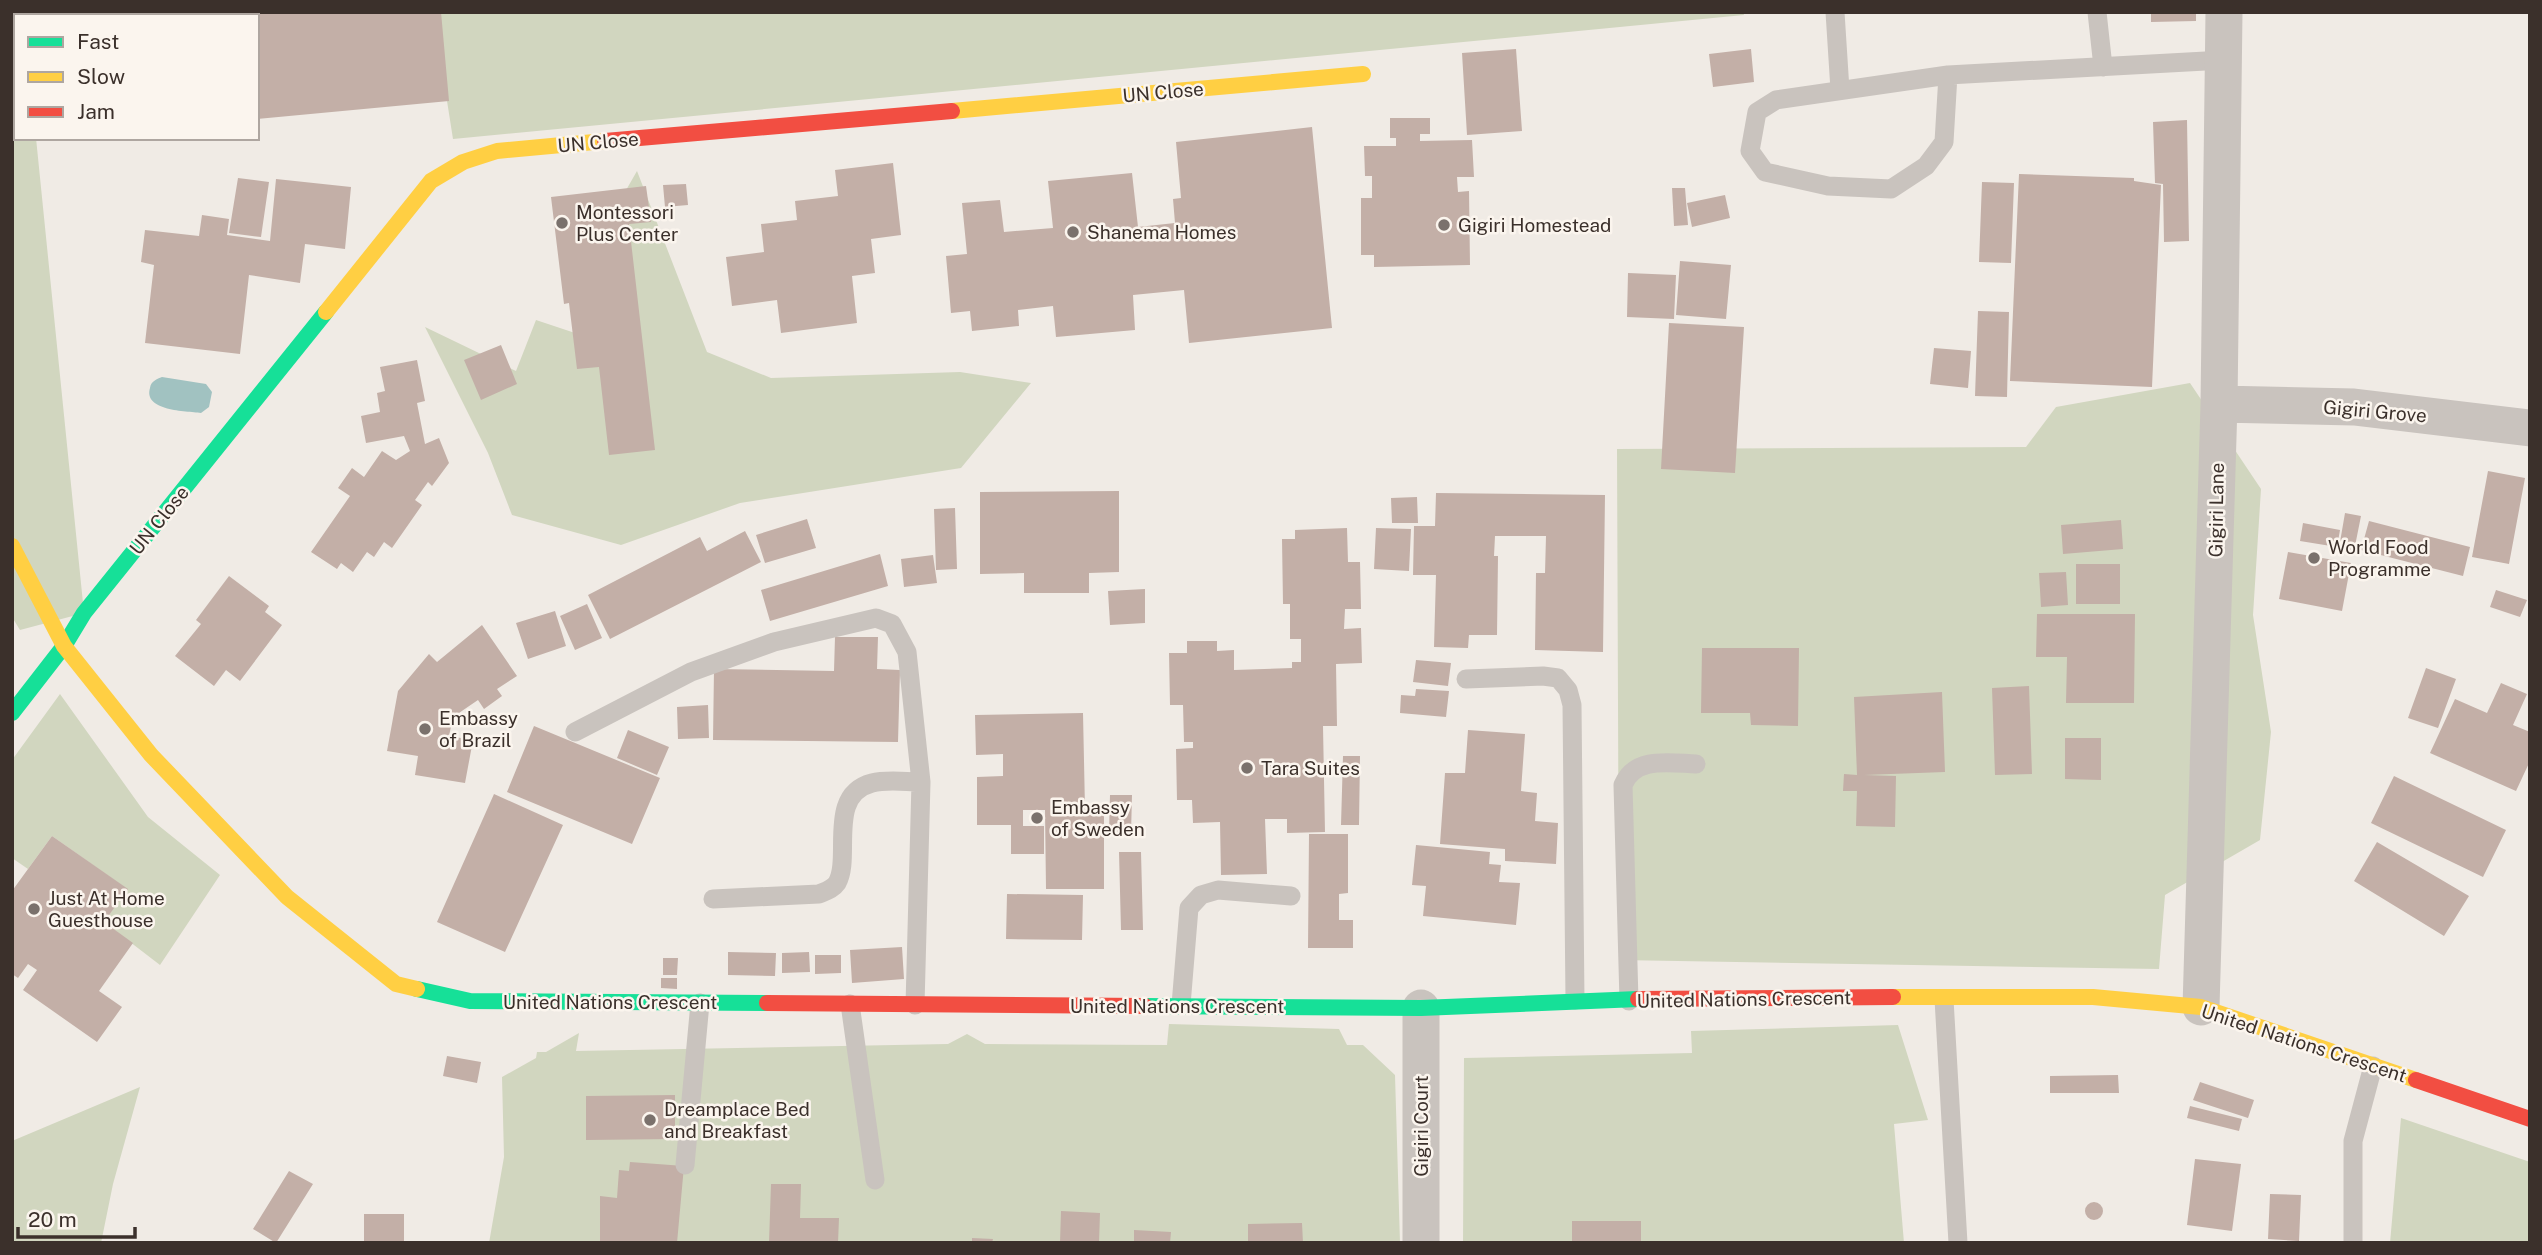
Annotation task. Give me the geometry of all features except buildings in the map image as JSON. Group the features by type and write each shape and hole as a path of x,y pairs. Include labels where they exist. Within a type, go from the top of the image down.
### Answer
{"street":[{"name":"Gigiri Lane","path":"2201,1007 2219,404 2224,12"},
{"name":"UN Close","path":"12,713 64,646 84,613 431,181 463,162 497,151 1363,74"},
{"name":"Gigiri Grove","path":"2219,404 2354,407 2530,428"},
{"name":"United Nations Crescent","path":"12,545 64,646 151,755 287,897 396,984 470,1001 1420,1008 1575,1000 1772,996 2093,998 2201,1007 2530,1119"},
{"name":"Gigiri Court","path":"1420,1008 1421,1243"}],"lane":[{"path":"1835,12 1840,90"},
{"path":"2097,12 2103,66"},
{"path":"1948,75 1944,142 1926,166 1891,190 1828,186 1765,173 1751,151 1757,112 1776,100 1948,75 2224,60"},
{"path":"575,732 691,672 774,642 876,618 892,624 908,652 921,782 915,1005"},
{"path":"1466,679 1543,676 1559,678 1568,690 1572,705 1575,1000"},
{"path":"1629,1001 1623,785 1628,775 1638,766 1657,763 1696,764"},
{"path":"713,899 819,894 829,890 836,884 841,872 840,835 852,797 862,786 875,782 921,782"},
{"path":"1181,1005 1189,908 1201,895 1218,890 1291,896"},
{"path":"1944,999 1958,1243"},
{"path":"685,1165 700,1003"},
{"path":"850,1004 875,1180"},
{"path":"2353,1243 2353,1141 2373,1066"}],"green space":[{"path":"12,12 23,12 14,14 14,140 36,140 84,613 20,630 12,617"},
{"path":"433,12 1743,12 1744,15 453,139"},
{"path":"637,171 707,352 771,378 960,372 1031,383 961,468 740,503 621,545 512,515 488,453 425,327 516,371 536,320 593,339 582,267"},
{"path":"2190,383 2261,489 2253,615 2271,732 2260,840 2165,895 2159,969 1619,960 1617,449 2026,447 2056,407"},
{"path":"60,694 148,817 220,875 160,965 104,922 127,889 52,836 28,869 12,858 12,760"},
{"path":"1169,1024 1339,1029 1347,1045 1363,1045 1395,1075 1400,1243 489,1243 504,1157 502,1077 536,1058 537,1052 546,1052 579,1033 576,1051 948,1044 967,1034 985,1044 1167,1045"},
{"path":"1898,1025 1928,1120 1894,1124 1904,1243 1463,1243 1464,1058 1692,1053 1691,1031"},
{"path":"140,1087 113,1184 101,1243 12,1243 12,1141"},
{"path":"2401,1118 2530,1162 2530,1243 2390,1243"}],"water":[{"path":"162,377 206,384 212,392 209,407 201,413 159,405 150,396 150,388 153,382"}],"traffic: fast":[{"path":"12,713 64,646 84,613 326,312"},
{"path":"417,989 470,1001 767,1003"},
{"path":"1145,1006 1421,1008 1638,999"}],"traffic: slow":[{"path":"952,111 1363,74"},
{"path":"326,312 431,181 463,162 497,151 605,141"},
{"path":"12,546 64,646 151,755 287,897 396,984 417,989"},
{"path":"1893,997 2093,997 2201,1007 2416,1080"}],"traffic: jam":[{"path":"605,141 952,111"},
{"path":"1638,999 1893,997"},
{"path":"767,1003 1145,1006"},
{"path":"2416,1080 2530,1119"}],"place":[{"name":"Montessori Plus Center","path":"562,223"},
{"name":"Gigiri Homestead","path":"1444,225"},
{"name":"Shanema Homes","path":"1073,232"},
{"name":"World Food Programme","path":"2314,558"},
{"name":"Embassy of Brazil","path":"425,729"},
{"name":"Tara Suites","path":"1247,768"},
{"name":"Embassy of Sweden","path":"1037,818"},
{"name":"Just At Home Guesthouse","path":"34,909"},
{"name":"Dreamplace Bed and Breakfast","path":"650,1120"}]}
